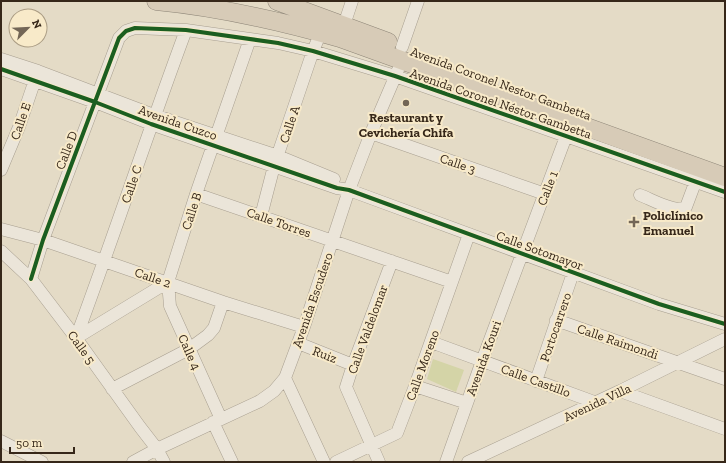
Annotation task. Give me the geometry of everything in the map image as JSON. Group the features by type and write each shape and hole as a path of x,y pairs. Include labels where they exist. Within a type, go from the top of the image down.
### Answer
{"highway":[{"name":"Avenida Coronel Nestor Gambetta","path":"156,1 230,11 402,53 725,165"},
{"name":"Avenida Coronel Nestor Gambetta","path":"277,1 344,25 568,129 698,175 725,177"}],"street":[{"path":"344,25 352,1"},
{"name":"Avenida Escudero","path":"133,462 157,449 260,401 274,391 285,378 304,327 350,190 371,133 395,76 418,1"},
{"name":"Avenida Coronel Néstor Gambetta","path":"126,32 135,28 186,30 278,43 313,51 568,129"},
{"name":"Calle C","path":"76,338 105,261 153,120 186,30"},
{"name":"Calle D","path":"31,279 43,240 119,38 126,32"},
{"name":"Calle A","path":"261,216 276,161 313,51 321,32"},
{"name":"Calle B","path":"168,282 196,194 250,39"},
{"name":"Avenida Cuzco","path":"1,59 36,76 153,120 338,181 350,190"},
{"name":"Avenida Cuzco","path":"1,69 36,76"},
{"name":"Calle E","path":"1,170 19,128 36,76"},
{"name":"Calle 1","path":"521,254 568,129"},
{"name":"Calle 3","path":"371,133 544,194"},
{"path":"640,195 674,209 683,209 686,207 698,175 725,192"},
{"name":"Calle Sotomayor","path":"350,190 658,304 725,324"},
{"name":"Calle Torres","path":"196,194 452,282"},
{"name":"Calle 2","path":"1,229 43,240 223,302 304,327"},
{"name":"Calle Moreno","path":"336,462 397,433 469,234"},
{"name":"Calle 5","path":"1,251 31,279 157,449 164,462"},
{"name":"Avenida Kouri","path":"446,462 521,254"},
{"name":"Calle Valdelomar","path":"379,462 346,387 392,262"},
{"name":"Portocarrero","path":"536,380 556,320 574,273"},
{"path":"76,338 168,282"},
{"name":"Calle 4","path":"168,282 170,306 189,349 232,462"},
{"path":"112,389 189,349 208,335 214,328 223,302"},
{"name":"Calle Raimondi","path":"556,320 725,379"},
{"name":"Avenida Villa","path":"468,462 620,391 725,339"},
{"name":"Calle Castillo","path":"431,342 596,402"},
{"name":"Ruiz","path":"298,344 353,365"},
{"path":"285,378 324,462"},
{"path":"415,386 467,403"},
{"path":"620,391 725,429"},
{"path":"1,441 42,462"}],"green space":[{"path":"433,359 464,370 456,392 427,379"}],"cycle path":[{"path":"31,279 43,240 119,38 126,31 135,28 186,30 278,43 313,51 395,76 725,192"},
{"path":"1,69 95,102 151,124 337,188 349,190 659,304 725,324"}],"place":[{"name":"Restaurant y Cevichería Chifa","path":"406,103"},
{"name":"Policlínico Emanuel","path":"634,222"}]}
